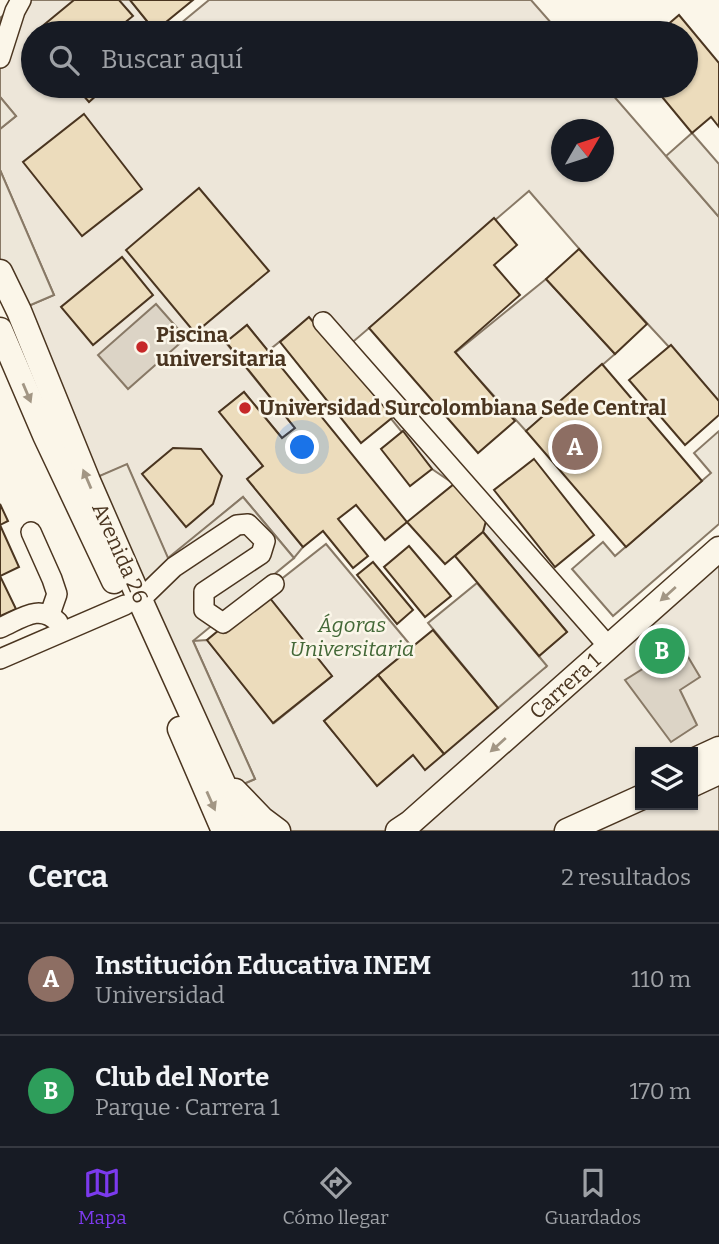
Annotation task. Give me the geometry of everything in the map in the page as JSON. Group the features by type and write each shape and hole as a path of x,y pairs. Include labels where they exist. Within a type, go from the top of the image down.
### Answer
{"main road":[{"name":"Avenida 26","path":"2,282 224,831"},
{"name":"Avenida 26","path":"0,330 45,435 247,831"},
{"name":"Carrera 1","path":"405,829 719,549"},
{"path":"698,759 719,749"},
{"path":"216,768 249,806 278,831"},
{"path":"698,782 719,772"},
{"path":"568,831 635,799"}],"street":[{"path":"0,58 21,0"},
{"path":"323,322 608,648"},
{"path":"0,659 133,603 174,567 237,525 248,524 265,541 261,554 204,592 204,610 223,622 274,584"},
{"path":"31,532 57,594 50,614"},
{"path":"0,628 36,612 50,614 66,631"}],"green space":[{"name":"Ágoras Universitaria","path":"21,0 130,0 147,21 21,21 21,98 86,98 89,101 93,98 615,98 719,217 719,401 529,191 348,346 600,652 719,549 719,754 698,753 698,747 635,747 635,795 562,831 280,831 227,791 255,779 193,641 207,640 274,723 332,676 265,592 326,544 412,647 324,721 377,785 413,755 546,667 539,656 567,632 483,532 485,521 454,484 432,469 309,318 268,351 247,325 226,343 295,428 282,438 244,392 220,412 263,466 248,480 303,547 294,558 243,497 168,559 127,465 88,481 19,310 54,295 0,170 0,129 16,116 0,97 0,18"},
{"path":"209,0 531,0 549,21 184,21"},
{"path":"546,279 615,354 526,431 455,353"},
{"path":"719,772 719,831 567,831 635,807 635,810 698,810 698,782"}],"shaded area":[{"path":"0,97 16,116 0,129"},
{"path":"692,133 719,164 719,217 666,156"},
{"path":"0,170 54,295 19,310 0,271"},
{"name":"Piscina universitaria","path":"156,304 186,338 128,389 98,355"},
{"path":"719,431 719,524 613,616 572,569 603,542 615,556 711,473 694,453"},
{"path":"127,464 168,558 243,497 294,558 193,641 255,779 227,791 88,481"},
{"path":"477,583 547,666 498,708 428,623"},
{"path":"681,645 700,677 680,690 697,725 671,742 625,680"}],"building":[{"path":"74,0 119,0 133,16 127,21 49,21"},
{"path":"130,0 193,0 167,21 147,21"},
{"path":"679,15 684,21 672,21"},
{"path":"698,38 719,63 719,127 711,117 692,133 663,98 698,98"},
{"path":"84,114 142,189 82,236 23,162"},
{"path":"199,188 269,271 195,333 126,250"},
{"path":"494,218 517,245 494,265 520,295 455,352 515,421 478,453 369,328"},
{"path":"579,249 647,324 615,354 546,279"},
{"path":"122,257 153,295 93,345 61,307"},
{"path":"309,317 393,417 361,443 280,342"},
{"path":"247,325 407,522 385,540 356,505 338,519 368,556 353,568 323,531 303,547 247,479 263,466 219,412 244,392 282,438 295,428 226,342"},
{"path":"671,345 719,401 719,415 685,445 629,380"},
{"path":"602,364 702,481 626,547 526,431"},
{"path":"403,431 432,469 410,486 381,449"},
{"path":"173,448 201,449 222,476 213,504 186,527 142,474"},
{"path":"534,459 594,535 555,567 494,490"},
{"path":"454,484 486,521 483,532 445,564 407,522"},
{"path":"0,504 8,521 0,525"},
{"path":"0,525 19,567 0,576"},
{"path":"483,532 567,632 539,656 455,556"},
{"path":"409,546 451,596 425,617 384,567"},
{"path":"373,562 413,610 397,624 357,575"},
{"path":"0,576 16,609 0,616"},
{"path":"265,592 332,676 273,723 207,640"},
{"path":"433,630 498,708 444,754 378,675"},
{"path":"378,675 444,754 425,770 413,755 377,786 324,721"}],"place":[{"name":"Piscina universitaria","path":"142,347"},
{"name":"Universidad Surcolombiana Sede Central","path":"245,408"},
{"name":"Institución Educativa INEM","path":"575,447"},
{"name":"Club del Norte","path":"662,651"}]}
